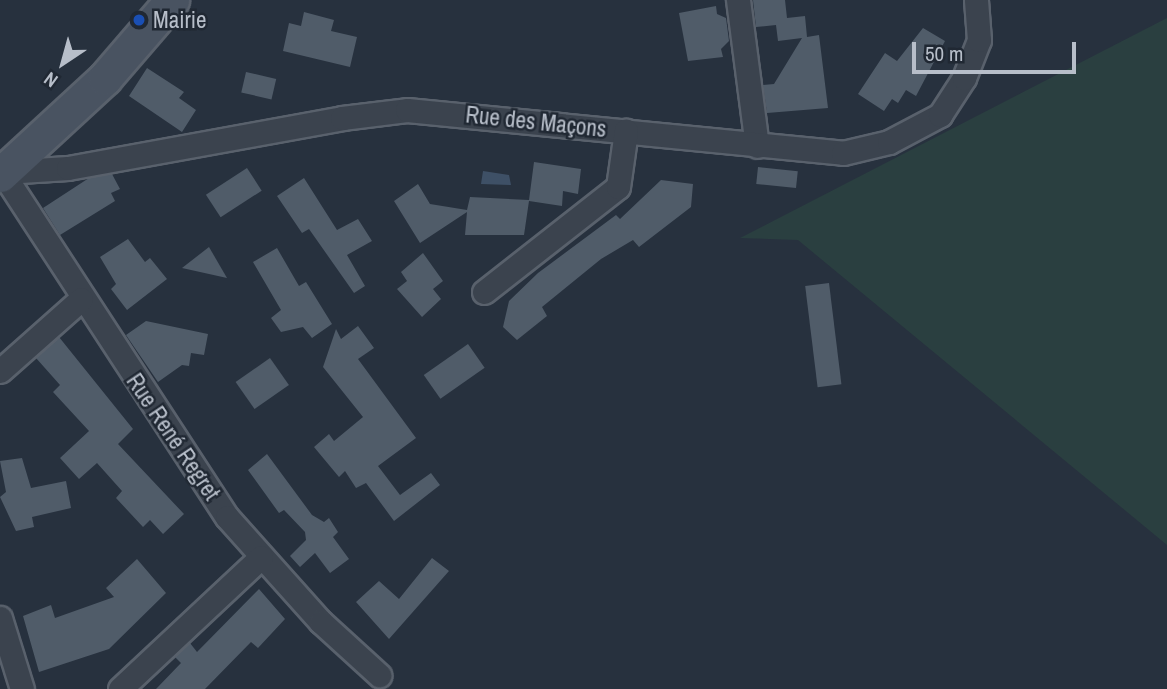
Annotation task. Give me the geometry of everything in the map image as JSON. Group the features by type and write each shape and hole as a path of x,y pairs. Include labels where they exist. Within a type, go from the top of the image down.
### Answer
{"street":[{"path":"1,172 104,78 172,0"},
{"path":"738,0 757,146"},
{"name":"Rue des Maçons","path":"1,172 68,168 342,117 407,110 843,153 889,142 940,115 964,78 979,40 976,0"},
{"path":"484,292 618,187 626,131"},
{"name":"Rue René Regret","path":"1,172 81,299 227,517 321,622 379,675"},
{"path":"0,371 81,299"},
{"path":"120,689 261,556"},
{"path":"0,618 22,689"}],"green space":[{"path":"1167,18 1167,545 798,240 740,238"}],"water":[{"path":"483,171 509,175 511,185 481,184"}],"building":[{"path":"753,0 785,0 787,18 805,16 807,37 819,35 828,108 767,113 763,85 774,84 802,38 778,41 776,25 756,27"},
{"path":"716,6 717,14 726,18 729,41 721,49 723,57 688,61 679,13"},
{"path":"304,12 334,20 331,31 357,37 350,67 283,51 289,23 301,26"},
{"path":"923,28 945,41 916,96 906,90 898,103 892,99 884,111 858,94 885,53 897,61"},
{"path":"147,68 184,92 179,98 196,110 182,132 129,96"},
{"path":"246,72 276,79 271,99 241,92"},
{"path":"534,162 581,169 578,194 563,191 562,206 529,201 524,235 465,235 467,212 420,243 394,201 418,184 430,204 467,210 470,197 529,200"},
{"path":"758,167 798,171 796,188 756,184"},
{"path":"247,168 262,191 221,217 206,195"},
{"path":"112,174 120,189 111,193 115,201 60,235 43,208 89,178"},
{"path":"304,178 337,230 358,219 372,241 347,255 365,286 354,293 309,229 302,233 277,196"},
{"path":"661,180 693,184 691,207 639,247 633,240 601,259 542,307 547,316 517,340 503,327 509,301 538,273 616,215 620,219"},
{"path":"128,239 145,262 150,258 167,279 127,310 111,289 116,284 100,257"},
{"path":"209,247 227,278 182,268"},
{"path":"277,248 299,286 306,282 332,324 312,338 303,327 281,332 271,318 281,310 253,262"},
{"path":"423,253 443,281 433,289 441,299 422,317 397,289 407,281 401,272"},
{"path":"829,283 841,384 818,387 805,286"},
{"path":"146,321 208,334 204,355 191,353 189,366 182,365 158,382 126,335"},
{"path":"358,326 374,348 358,359 416,438 378,466 400,495 431,473 440,485 394,521 366,483 356,488 345,471 339,477 314,447 329,434 334,441 363,417 323,367 336,329 341,339"},
{"path":"59,337 133,429 118,444 184,514 163,534 150,520 143,527 116,498 122,491 97,463 79,479 60,458 89,431 53,392 60,385 36,358"},
{"path":"468,344 485,368 440,399 424,375"},
{"path":"270,358 289,385 255,409 236,382"},
{"path":"267,454 312,515 324,522 329,518 338,532 333,537 349,559 330,573 315,553 300,567 290,556 306,540 305,532 284,510 279,513 248,470"},
{"path":"22,458 31,488 66,481 71,508 32,517 34,527 16,531 0,497 6,492 0,461"},
{"path":"432,558 449,571 389,639 356,602 379,581 399,599"},
{"path":"137,559 166,593 109,649 39,672 23,616 51,605 55,618 114,597 106,588"},
{"path":"259,589 285,619 258,648 251,642 205,689 156,689 181,663 175,657 190,643 197,652"}],"place":[{"name":"Mairie","path":"139,20"}]}
